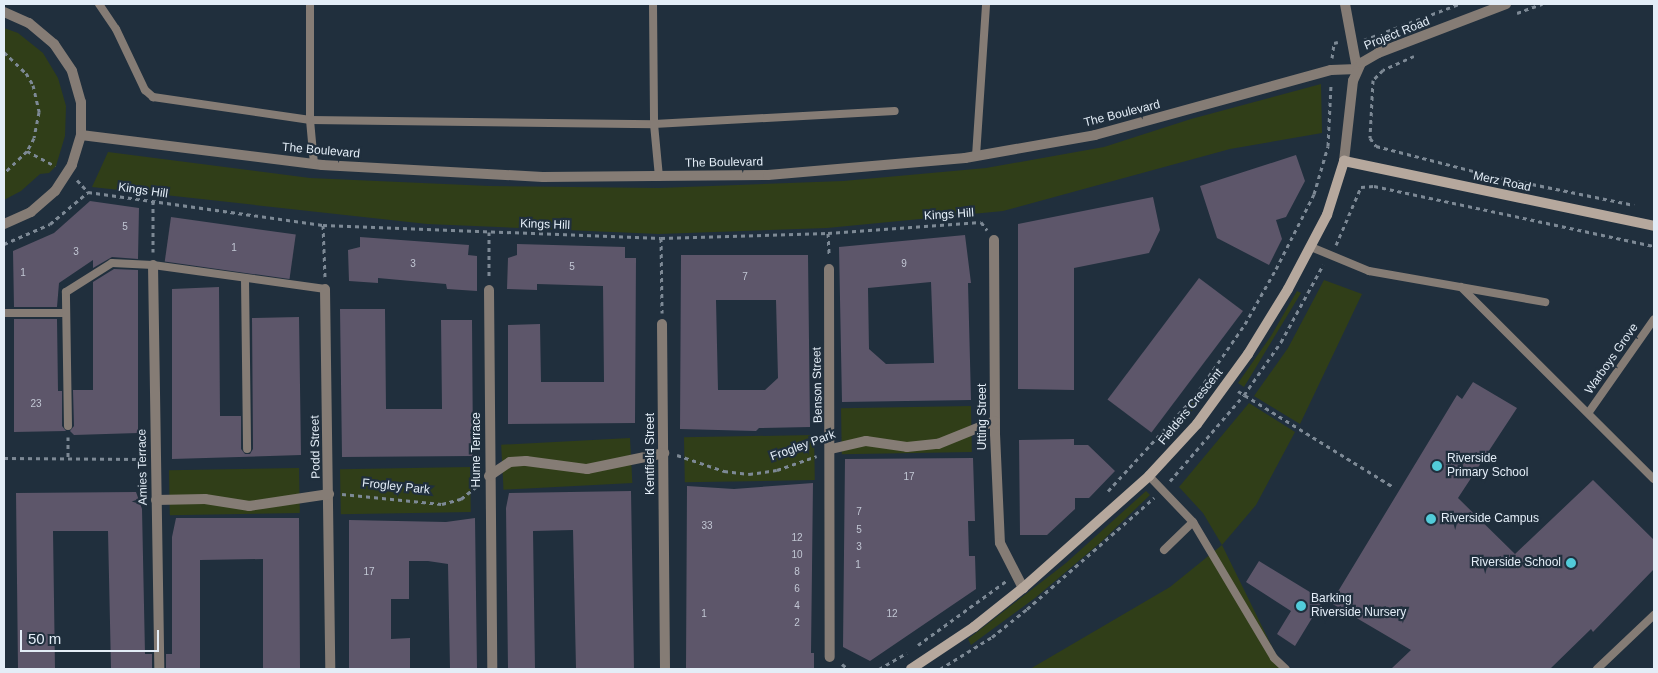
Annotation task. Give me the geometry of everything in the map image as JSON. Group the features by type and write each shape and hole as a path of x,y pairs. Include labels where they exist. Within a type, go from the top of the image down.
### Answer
{"street":[{"name":"Fielders Crescent","path":"911,669 974,627 1023,588 1149,476 1197,424 1242,362 1311,247 1327,215 1344,161 1357,69 1345,4"},
{"name":"Project Road","path":"1357,69 1378,53 1506,4"},
{"path":"4,12 29,23 54,44 72,71 82,102 81,135 72,165 55,192 31,212 4,224"},
{"name":"The Boulevard","path":"81,135 314,164 543,177 768,175 976,156 1096,135 1331,70 1357,69"},
{"name":"Merz Road","path":"1344,161 1654,226"},
{"name":"Utting Street","path":"994,240 995,421 1000,543 1023,588"},
{"name":"Amies Terrace","path":"153,265 160,669"},
{"name":"Benson Street","path":"829,269 831,449 830,657"},
{"name":"Podd Street","path":"326,289 330,669"},
{"name":"Hume Terrace","path":"489,290 492,669"},
{"name":"Kentfield Street","path":"662,324 665,669"},
{"name":"Frogley Park","path":"831,449 846,443 866,441 906,447 938,444 995,421"},
{"path":"489,476 510,462 526,461 587,469 664,453"},
{"path":"156,500 204,499 249,506 329,494"}],"lane":[{"path":"99,4 116,29 145,90 153,97 310,120 654,124 895,111"},
{"path":"310,4 310,120 314,164"},
{"path":"654,4 654,124 659,177"},
{"path":"976,156 986,4"},
{"path":"1311,247 1369,271 1545,302"},
{"path":"68,426 66,292 112,263 153,265 326,289"},
{"path":"245,279 247,449"},
{"path":"1460,287 1589,412 1654,479"},
{"path":"4,313 66,313"},
{"name":"Warboys Grove","path":"1589,412 1654,319"},
{"path":"1149,476 1193,522 1274,658 1286,669"},
{"path":"1164,550 1193,522"},
{"path":"1596,669 1654,615"}],"path":[{"name":"Project Road","path":"1360,41 1459,4"},
{"path":"1332,61 1334,43 1343,42"},
{"path":"4,52 26,73 37,98 38,125 28,151 4,173"},
{"name":"Merz Road","path":"1376,76 1370,115 1373,142 1384,149 1640,207"},
{"name":"Fielders Crescent","path":"1142,456 1216,369 1245,324 1298,230 1314,194 1328,146 1331,79"},
{"path":"28,151 56,166"},
{"path":"4,244 50,224 88,192 74,176"},
{"path":"1334,248 1361,187 1374,186 1654,246"},
{"name":"Kings Hill","path":"88,192 324,225 661,238 828,233 981,222 994,240"},
{"path":"153,201 153,265"},
{"path":"324,225 326,289"},
{"path":"489,232 489,290"},
{"path":"828,233 829,269"},
{"path":"661,238 662,324"},
{"path":"940,669 992,637 1034,604 1171,481 1230,413 1281,342 1318,274"},
{"path":"1251,400 1392,486"},
{"path":"68,426 68,458"},
{"name":"Frogley Park","path":"664,453 724,471 749,474 777,470 831,449"},
{"path":"4,458 155,459"},
{"name":"Frogley Park","path":"329,494 442,504 461,499 489,476"}],"green space":[{"path":"4,28 18,33 43,53 58,78 66,106 65,136 56,166 49,173 40,174 21,191 4,200"},
{"path":"1321,84 1322,133 1230,149 1003,211 827,228 659,234 427,224 92,187 108,152 310,178 489,186 659,188 843,181 986,168 1104,147 1191,119"},
{"path":"1324,280 1362,294 1300,424 1254,396 1288,348"},
{"path":"1297,291 1301,293 1244,387 1238,383 1271,336"},
{"path":"1211,378 1217,381 1166,441 1163,437"},
{"path":"1249,403 1295,432 1256,505 1222,545 1203,513 1179,487"},
{"path":"971,406 972,452 842,454 841,408"},
{"path":"814,435 815,480 685,482 684,437"},
{"path":"630,438 632,483 504,490 501,445"},
{"path":"470,467 471,512 341,514 340,469"},
{"path":"299,468 300,513 170,515 169,470"},
{"path":"1146,491 1150,495 1101,542 1035,598 971,645 968,639 1066,563"},
{"path":"1222,545 1283,669 1030,669 1170,587"}],"building":[{"path":"1296,155 1305,181 1286,217 1276,220 1282,239 1269,265 1217,238 1200,186"},
{"path":"1153,197 1160,230 1149,253 1074,268 1074,390 1018,389 1018,224"},
{"path":"90,201 139,208 138,259 112,257 93,268 93,260 59,283 57,307 14,307 13,251 54,233"},
{"path":"171,217 296,235 290,279 165,262"},
{"path":"965,235 971,283 968,283 971,400 842,402 839,247","holes":["931,282 934,363 886,364 869,349 868,288"]},
{"path":"360,237 469,245 468,255 477,256 477,291 447,289 446,284 378,278 378,283 349,281 348,250 360,247"},
{"path":"517,244 625,247 625,258 636,258 635,423 508,424 508,325 540,324 541,382 604,382 603,286 537,284 537,290 507,289 508,258 517,255"},
{"path":"681,255 808,255 810,427 759,428 756,431 680,429","holes":["716,300 776,300 778,378 765,390 718,390"]},
{"path":"114,269 138,270 138,433 74,435 70,431 74,426 73,390 93,390 93,282"},
{"path":"1199,278 1243,311 1151,432 1108,399"},
{"path":"219,287 220,416 241,416 241,449 245,454 250,454 253,449 252,318 299,317 301,455 172,459 172,289"},
{"path":"340,309 385,309 386,409 442,409 441,320 472,320 473,456 342,457"},
{"path":"14,319 57,319 58,391 62,391 62,426 66,431 14,432"},
{"name":"Riverside Campus","path":"1473,382 1517,408 1458,498 1515,554 1593,480 1654,540 1654,569 1593,632 1591,629 1550,669 1391,669 1411,650 1331,603 1457,395 1462,399"},
{"path":"1074,439 1074,445 1088,445 1115,471 1089,498 1075,498 1075,509 1047,535 1020,535 1019,440"},
{"path":"973,458 975,521 968,521 969,556 975,556 976,589 870,661 843,647 845,459"},
{"path":"813,483 811,653 814,653 814,669 686,669 687,486 734,489"},
{"path":"631,491 634,669 576,669 573,530 533,531 535,669 508,669 506,508 509,493"},
{"path":"136,492 142,509 145,654 152,654 152,669 111,669 108,531 53,531 55,669 18,669 16,493"},
{"path":"176,518 299,518 300,669 263,669 263,559 200,560 200,669 166,669 166,654 172,654 172,537"},
{"path":"475,518 477,669 450,669 448,564 409,561 409,599 391,599 391,639 410,638 410,669 349,669 349,520 446,522"},
{"name":"Barking Riverside Nursery","path":"1259,561 1323,600 1295,646 1277,634 1291,611 1246,582"}],"place":[{"name":"Riverside Primary School","path":"1437,466"},
{"name":"Riverside Campus","path":"1431,519"},
{"name":"Riverside School","path":"1571,563"},
{"name":"Barking Riverside Nursery","path":"1301,606"}]}
